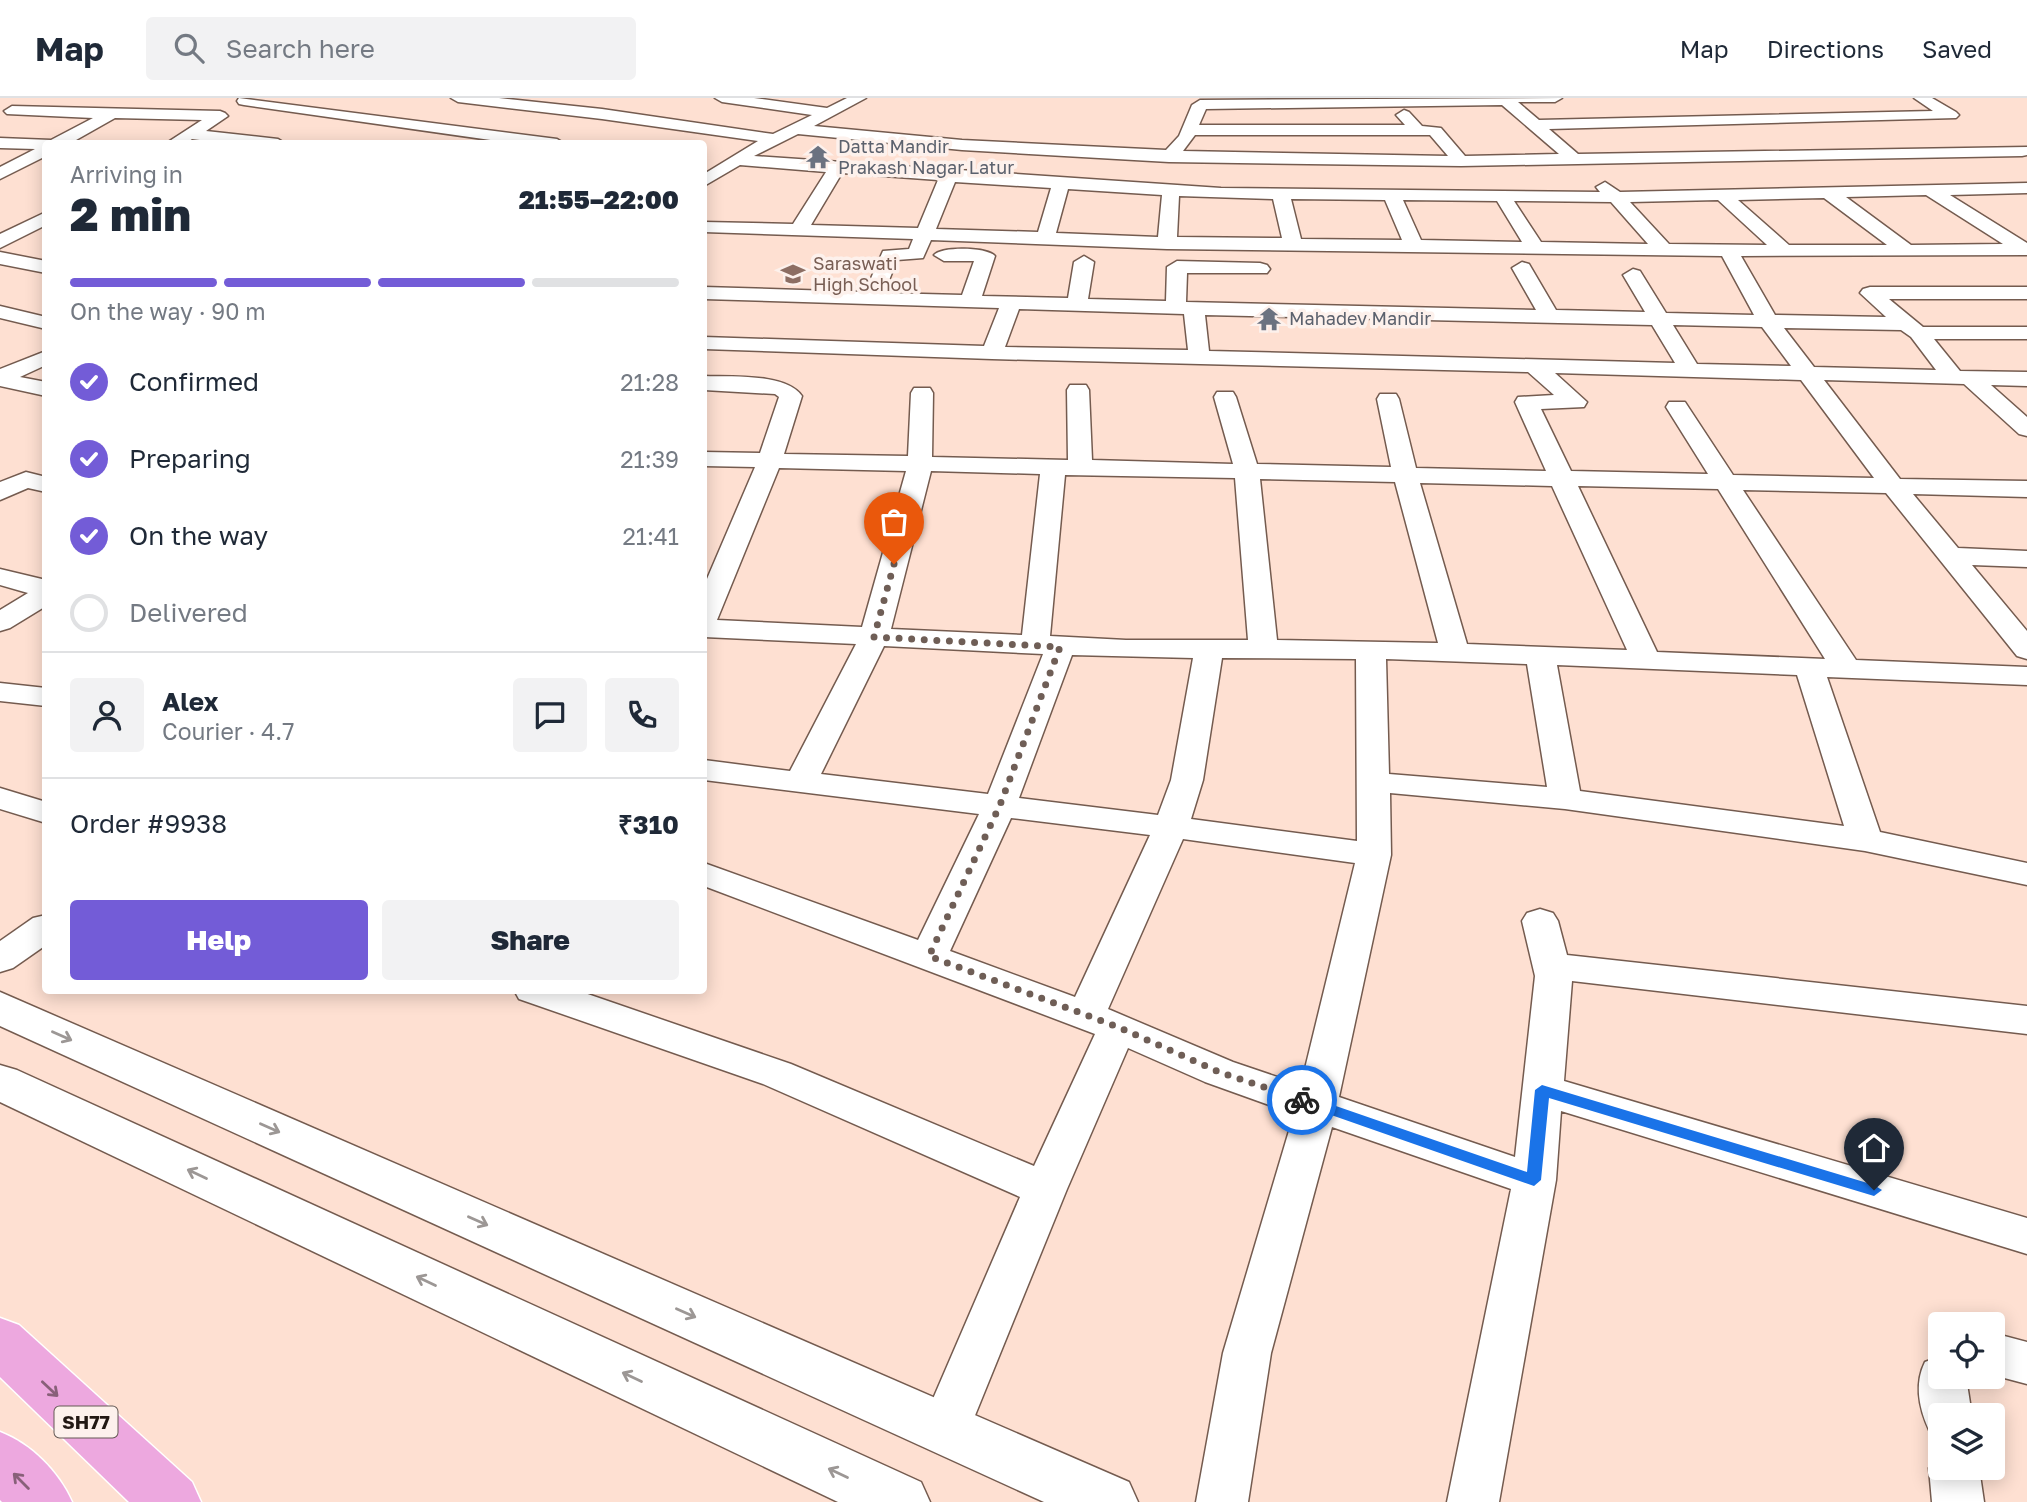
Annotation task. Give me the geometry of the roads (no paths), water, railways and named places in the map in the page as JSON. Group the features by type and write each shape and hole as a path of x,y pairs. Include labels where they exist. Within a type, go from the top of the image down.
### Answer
{"main road":[{"name":"SH77","path":"0,1342 171,1502"},
{"path":"0,1459 42,1502"}],"street":[{"path":"6,114 33,98"},
{"path":"458,98 602,114 775,139"},
{"path":"722,98 856,118"},
{"path":"707,179 775,139 859,98"},
{"path":"1169,157 1188,134 1194,102 1555,98"},
{"path":"1537,125 1957,118 1921,98"},
{"path":"179,140 246,99 523,140"},
{"path":"1504,99 1537,125 1616,197 1664,250"},
{"path":"544,140 564,134 632,102"},
{"path":"6,114 113,112 220,116"},
{"path":"63,140 113,112"},
{"path":"1404,115 1417,130"},
{"path":"796,129 974,146 1169,157 1461,161 2025,151"},
{"path":"1160,137 1188,134 1435,131 1461,161"},
{"path":"1987,133 2025,151"},
{"path":"189,134 242,140"},
{"path":"0,143 42,147"},
{"path":"0,174 42,149"},
{"path":"1876,155 2025,249"},
{"path":"1132,189 1144,156"},
{"path":"707,164 836,169 1132,189 1281,194 1616,197 2027,188"},
{"path":"799,230 836,169"},
{"path":"916,254 948,177"},
{"path":"1045,238 1061,184"},
{"path":"1167,243 1171,191"},
{"path":"1829,193 1907,251"},
{"path":"1281,194 1293,244"},
{"path":"1723,195 1784,251"},
{"path":"1392,196 1414,246"},
{"path":"1503,197 1535,248"},
{"path":"0,242 42,219"},
{"path":"707,227 1167,243 1784,251 2025,249"},
{"path":"1728,250 1768,321 1894,486 2027,650"},
{"path":"863,254 985,256 970,301"},
{"path":"872,298 890,255"},
{"path":"0,257 42,266"},
{"path":"1077,304 1084,262"},
{"path":"1199,356 1177,267 1260,269"},
{"path":"1522,268 1546,317 1564,365"},
{"path":"1633,275 1689,369"},
{"path":"707,293 1185,308 1768,321 2027,333"},
{"path":"2027,293 1870,293 1912,328 1962,377 2027,429"},
{"path":"992,353 1012,302"},
{"path":"0,312 42,322"},
{"path":"707,343 992,353 1807,371 2027,379"},
{"path":"0,378 42,359"},
{"path":"1531,365 1576,402 1526,402 1646,660"},
{"path":"0,378 42,388"},
{"path":"707,383 776,387 786,390 791,396 770,460 707,611"},
{"path":"1078,390 1080,469"},
{"path":"801,780 874,637 920,465 922,393"},
{"path":"1225,397 1247,471 1263,649"},
{"path":"1388,399 1405,475 1455,652"},
{"path":"1677,407 1846,668"},
{"path":"707,459 2027,489"},
{"path":"929,956 1000,805 1048,646 1053,468"},
{"path":"0,472 39,478"},
{"path":"0,492 39,478"},
{"path":"1950,555 2027,559"},
{"path":"0,577 42,591"},
{"path":"0,622 42,595"},
{"path":"707,628 1048,646 1455,652 2027,676"},
{"path":"945,1429 1045,1189 1187,780 1209,649"},
{"path":"1223,1502 1247,1353 1317,1105 1374,855 1371,650"},
{"path":"1541,656 1565,799"},
{"path":"1809,667 1865,840"},
{"path":"0,692 42,697"},
{"path":"707,770 1000,805 1374,855"},
{"path":"1373,782 1565,799 1865,840 2027,874"},
{"path":"0,798 42,812"},
{"path":"707,875 1102,1021 1219,1072 1534,1180"},
{"path":"1473,1502 1534,1180 1554,976 1540,921"},
{"path":"0,959 42,930"},
{"path":"1552,966 2027,1020"},
{"path":"545,994 777,1074 1045,1189"},
{"path":"0,1008 1108,1502"},
{"path":"0,1082 900,1502"},
{"path":"1542,1090 2027,1237"},
{"path":"2005,1357 2027,1363"},
{"path":"1955,1480 1958,1502"}],"place":[{"name":"Datta Mandir Prakash Nagar Latur","path":"818,157"},
{"name":"Saraswati High School","path":"793,274"},
{"name":"Mahadev Mandir","path":"1269,319"}]}
